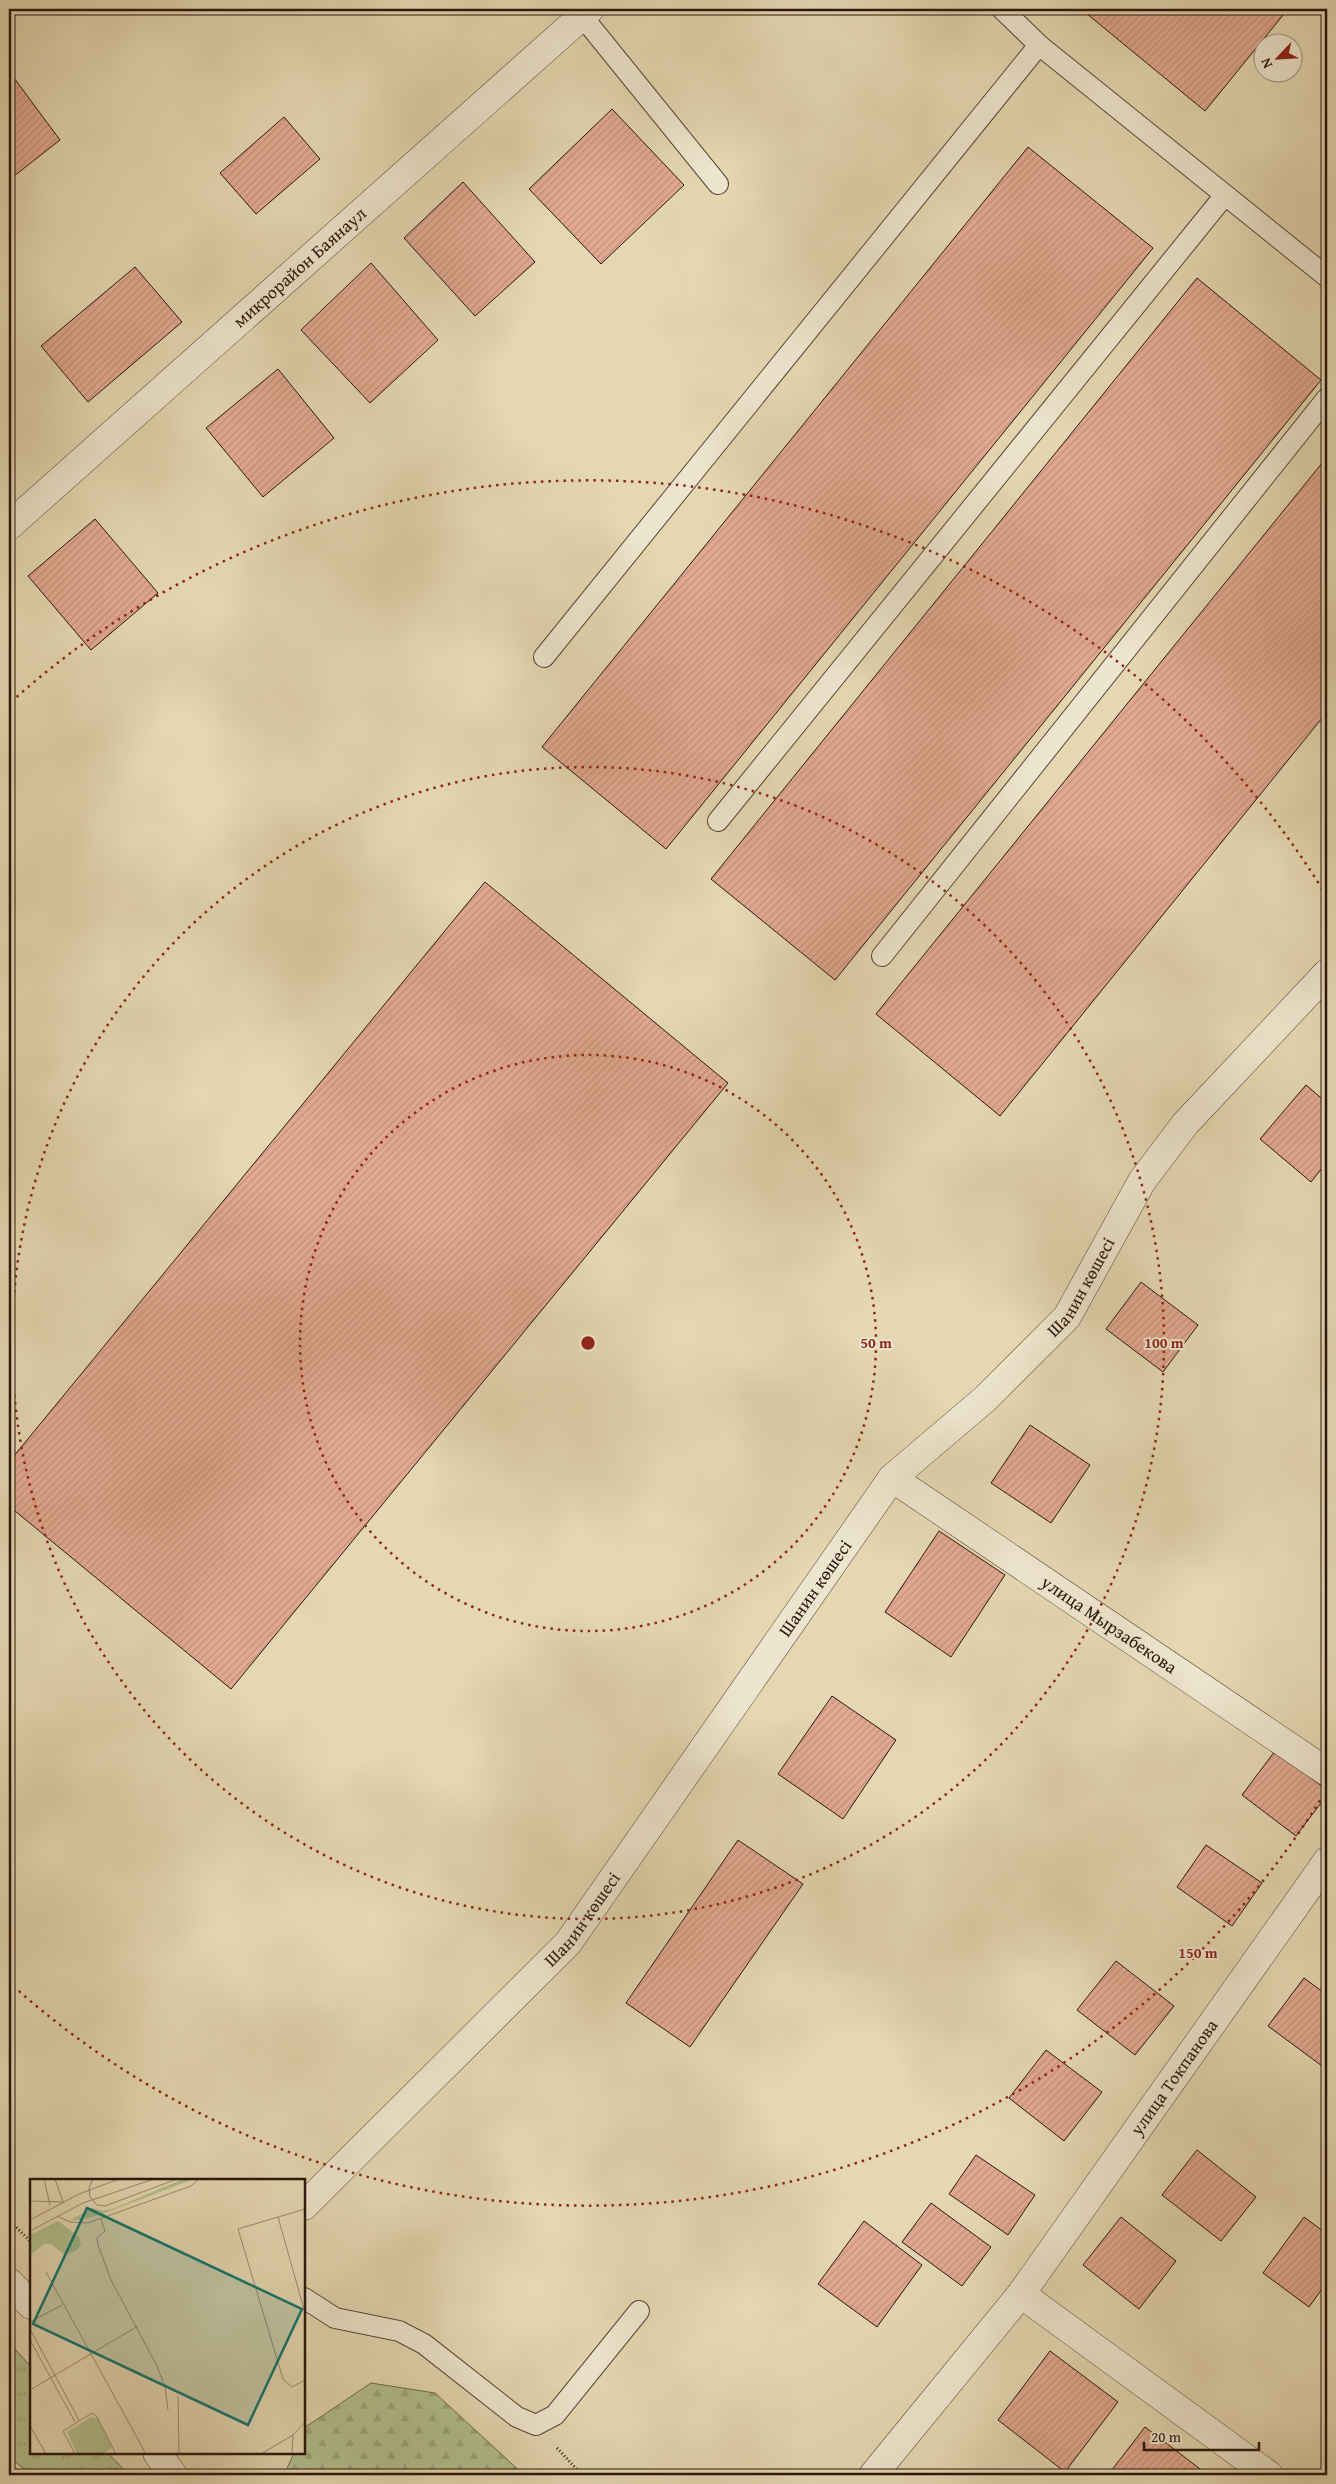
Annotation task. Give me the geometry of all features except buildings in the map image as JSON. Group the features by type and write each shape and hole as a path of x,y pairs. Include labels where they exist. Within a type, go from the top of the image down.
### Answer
{"street":[{"name":"микрорайон Баянаул","path":"9,526 586,12"},
{"name":"Шанин көшесі","path":"305,2205 568,1943 892,1478 985,1399 1067,1317 1142,1182 1185,1124 1327,973"},
{"name":"улица Мырзабекова","path":"892,1478 1327,1772"},
{"name":"улица Токпанова","path":"873,2475 1021,2294 1327,1861"},
{"path":"9,2282 30,2304"},
{"path":"1021,2294 1269,2475"},
{"path":"158,2454 173,2475"}],"lane":[{"path":"1002,9 1039,46 1327,277"},
{"path":"586,12 718,184"},
{"path":"544,657 1039,46"},
{"path":"718,821 1225,195"},
{"path":"882,956 1327,398"},
{"path":"305,2299 335,2318 399,2331 424,2344 517,2417 536,2425 555,2415 639,2310"}],"path":[{"path":"9,2220 30,2241"},
{"path":"9,2471 14,2475"}],"green space":[{"path":"9,2342 30,2366 30,2454 109,2454 129,2475 32,2475 9,2457"},
{"path":"371,2383 435,2393 524,2475 284,2475 294,2454 305,2454 305,2427"}]}
